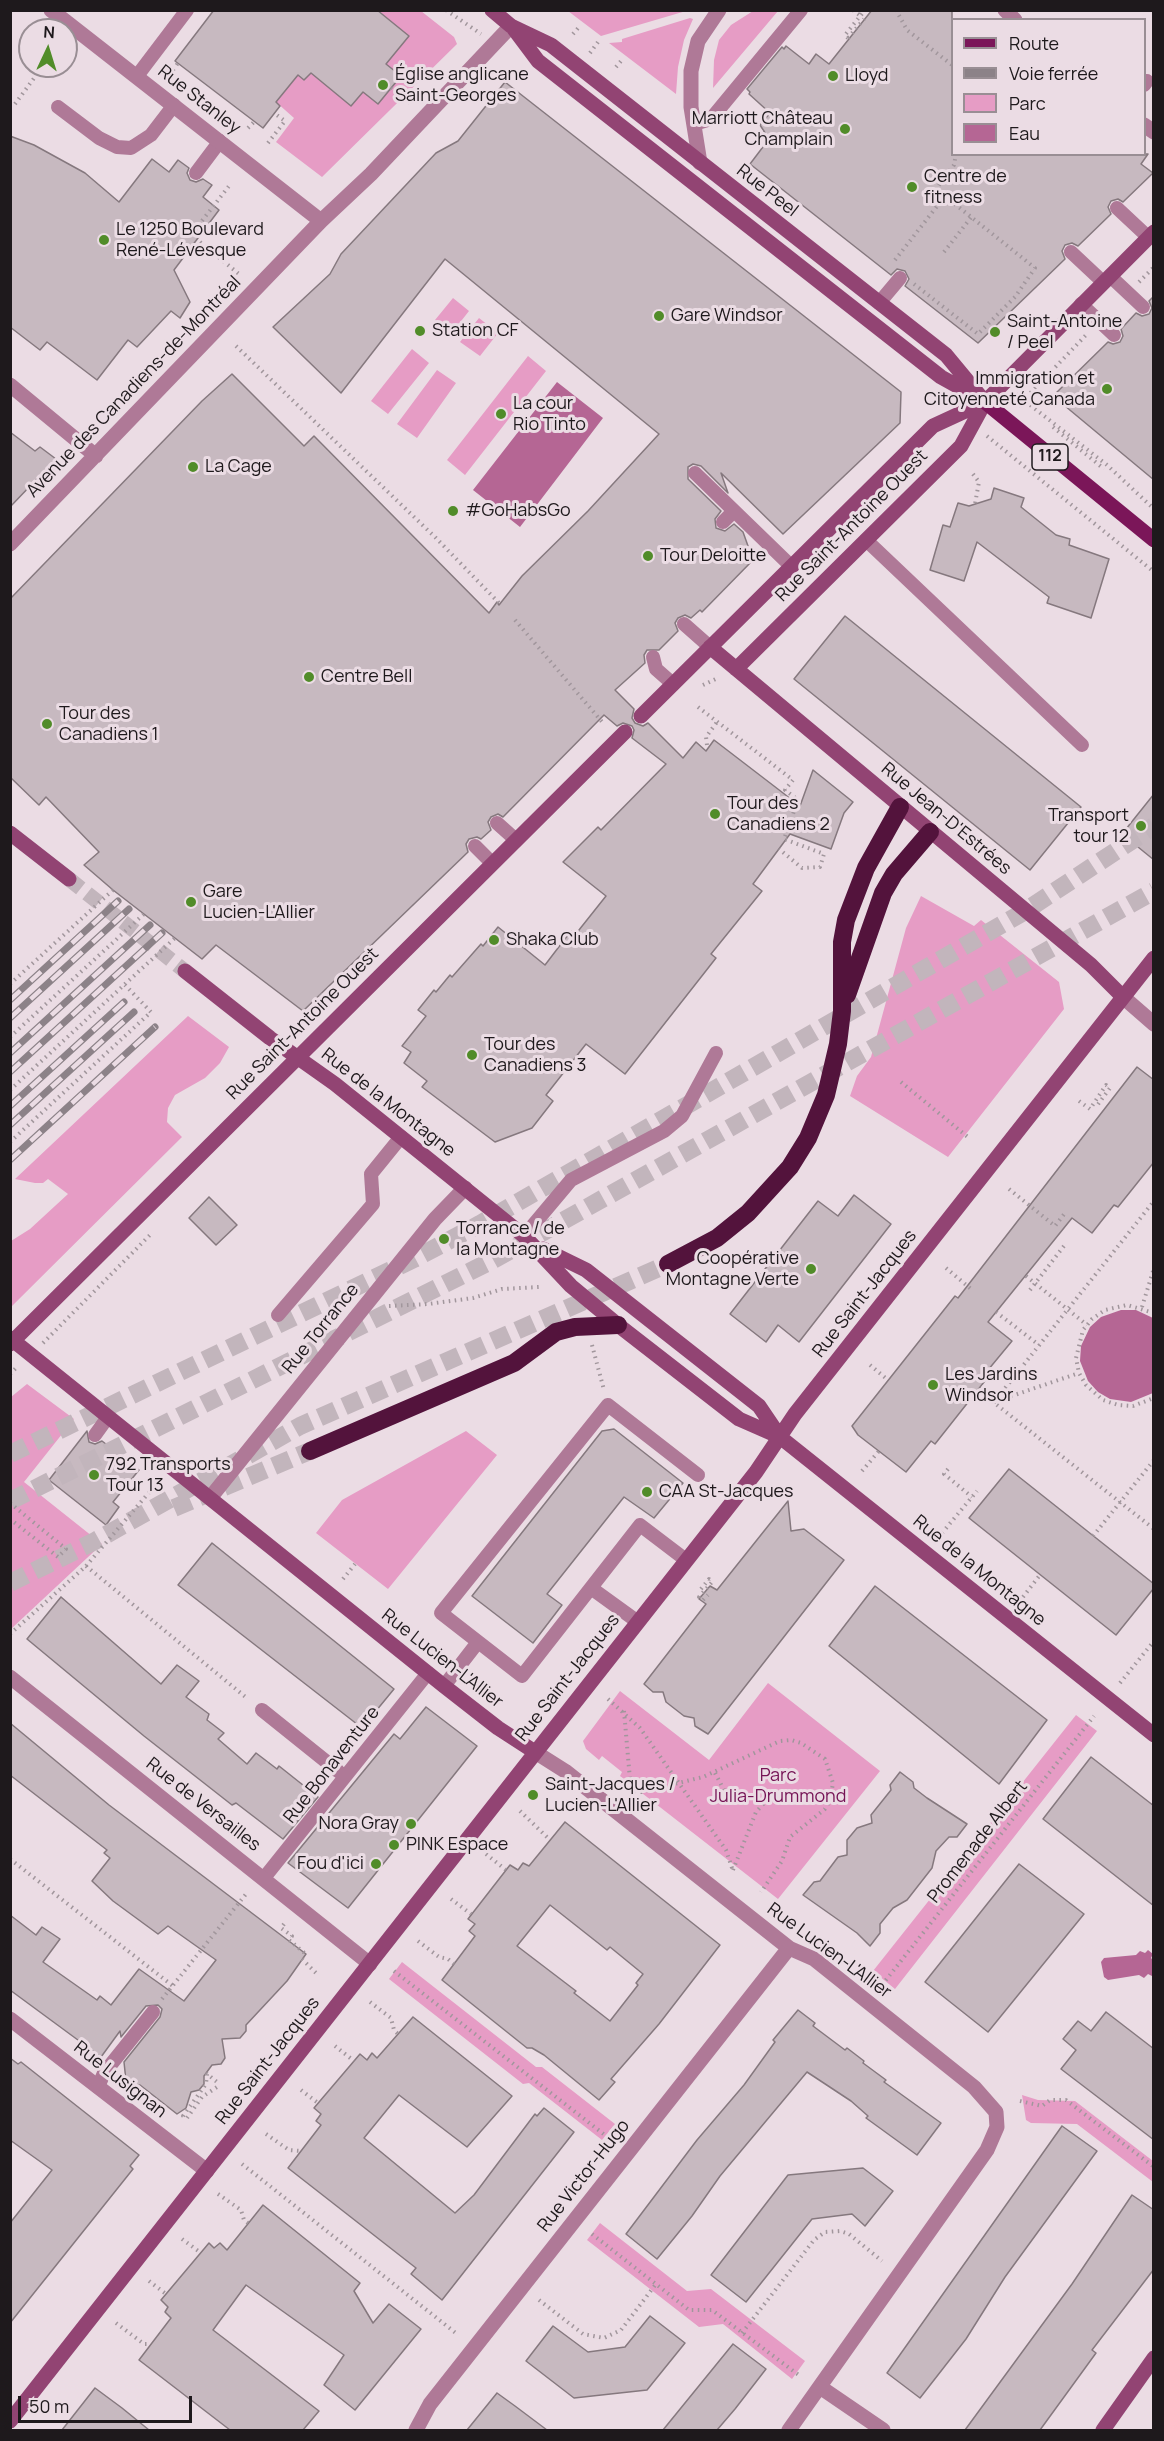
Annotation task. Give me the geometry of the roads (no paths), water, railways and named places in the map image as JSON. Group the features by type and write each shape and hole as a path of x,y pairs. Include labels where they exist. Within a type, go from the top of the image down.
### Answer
{"highway":[{"path":"668,1264 696,1251 738,1221 770,1191 797,1157 826,1095 837,1053 842,1011 842,942 846,920 866,868 900,807"},
{"path":"842,1011 883,893 894,874 930,832"},
{"path":"310,1451 514,1363 552,1333 575,1327 618,1325"}],"main road":[{"name":"Rue Peel","path":"492,10 511,26 538,61 941,377 985,402 1154,540"},
{"name":"Rue Peel","path":"511,26 551,45 879,303 902,314 955,363 985,402"},
{"name":"Rue Saint-Antoine Ouest","path":"735,669 961,446 985,402 1151,235"},
{"name":"Rue Saint-Antoine Ouest","path":"641,716 933,426 985,402"},
{"name":"Rue Jean-D'Estrées","path":"710,647 1091,965 1123,997"},
{"name":"Rue Saint-Antoine Ouest","path":"12,1341 625,732"},
{"path":"10,833 69,879"},
{"name":"Rue Saint-Jacques","path":"10,2421 762,1464 795,1414 1154,958"},
{"name":"Rue de la Montagne","path":"186,971 402,1137 530,1241 571,1286 618,1325 747,1425 780,1437"},
{"name":"Rue de la Montagne","path":"530,1241 595,1277 759,1406 780,1437 1154,1735"},
{"name":"Rue Lucien-L'Allier","path":"12,1341 444,1686 498,1728 535,1752"},
{"path":"1103,2430 1154,2358"}],"street":[{"name":"Rue Stanley","path":"51,10 321,221"},
{"path":"700,163 691,87 694,54 701,34 719,10"},
{"name":"Avenue des Canadiens-de-Montréal","path":"10,544 321,221 371,174 511,26"},
{"path":"10,385 96,456"},
{"name":"Rue Jean-D'Estrées","path":"1123,997 1154,1024"},
{"name":"Rue Torrance","path":"210,1498 435,1219 465,1188"},
{"name":"Rue de Versailles","path":"10,1677 370,1964"},
{"name":"Rue Lucien-L'Allier","path":"535,1752 565,1771 789,1948 814,1959 832,1973 974,2087 996,2112 997,2127 987,2150 820,2387"},
{"name":"Rue Victor-Hugo","path":"416,2430 430,2404 789,1948"},
{"name":"Rue Lusignan","path":"10,2019 207,2171"},
{"path":"789,2430 820,2387 883,2430"}],"lane":[{"path":"137,76 187,10"},
{"path":"694,124 711,119 801,10"},
{"path":"58,107 107,142 131,148 146,140 174,105"},
{"path":"196,173 220,141"},
{"path":"1117,208 1151,235"},
{"path":"1071,252 1143,307"},
{"path":"879,303 904,279"},
{"path":"1081,304 1114,335"},
{"path":"694,493 700,478 792,567"},
{"path":"707,506 718,495"},
{"path":"723,522 734,511"},
{"path":"866,540 1082,745"},
{"path":"684,624 710,647"},
{"path":"653,657 656,669 673,684"},
{"path":"497,823 516,840"},
{"path":"475,846 492,863"},
{"path":"530,1241 572,1180 664,1131 682,1116 716,1053"},
{"path":"278,1315 373,1204 371,1174 402,1137"},
{"path":"686,1560 640,1525 522,1676 441,1613 608,1405 698,1475"},
{"path":"94,1435 108,1417"},
{"path":"591,1588 638,1622"},
{"path":"444,1686 478,1642"},
{"name":"Rue Bonaventure","path":"264,1878 428,1673"},
{"path":"262,1710 338,1771"},
{"path":"98,2087 104,2073 153,2012"}],"water":[{"path":"557,382 603,418 520,527 473,490"},
{"path":"1121,1310 1136,1310 1153,1318 1153,1393 1131,1402 1110,1399 1098,1392 1088,1381 1080,1361 1081,1346 1090,1327 1101,1317"},
{"path":"1148,1950 1153,1954 1151,1958 1153,1960 1152,1976 1148,1974 1144,1978 1139,1975 1108,1980 1104,1977 1101,1962 1104,1958 1136,1955 1140,1951 1145,1953"}],"tunnel":[{"path":"10,1454 414,1259 480,1224 1022,913 1154,826"},
{"path":"69,879 185,971"},
{"path":"10,1501 493,1260 1154,891"},
{"path":"10,1583 95,1541 300,1426 668,1264"},
{"path":"174,1508 310,1451"}],"railway":[{"path":"10,1000 118,901"},
{"path":"10,1018 129,909"},
{"path":"10,1053 150,925"},
{"path":"10,1072 162,933"},
{"path":"10,1106 124,1002"},
{"path":"10,1125 134,1012"},
{"path":"10,1160 155,1027"}],"place":[{"name":"Lloyd","path":"833,76"},
{"name":"Église anglicane Saint-Georges","path":"383,85"},
{"name":"Marriott Château Champlain","path":"845,129"},
{"name":"Centre de fitness","path":"912,187"},
{"name":"Le 1250 Boulevard René-Lévesque","path":"104,240"},
{"name":"Gare Windsor","path":"659,316"},
{"name":"Station CF","path":"420,331"},
{"name":"Saint-Antoine / Peel","path":"995,332"},
{"name":"Immigration et Citoyenneté Canada","path":"1107,389"},
{"name":"La cour Rio Tinto","path":"501,414"},
{"name":"La Cage","path":"193,467"},
{"name":"#GoHabsGo","path":"453,511"},
{"name":"Tour Deloitte","path":"648,556"},
{"name":"Centre Bell","path":"309,677"},
{"name":"Tour des Canadiens 1","path":"47,724"},
{"name":"Tour des Canadiens 2","path":"715,814"},
{"name":"Transport tour 12","path":"1141,826"},
{"name":"Gare Lucien-L'Allier","path":"191,902"},
{"name":"Shaka Club","path":"494,940"},
{"name":"Tour des Canadiens 3","path":"472,1055"},
{"name":"Torrance / de la Montagne","path":"444,1239"},
{"name":"Coopérative Montagne Verte","path":"811,1269"},
{"name":"Les Jardins Windsor","path":"933,1385"},
{"name":"792 Transports Tour 13","path":"94,1475"},
{"name":"CAA St-Jacques","path":"647,1492"},
{"name":"Saint-Jacques / Lucien-L'Allier","path":"533,1795"},
{"name":"Nora Gray","path":"411,1824"},
{"name":"PINK Espace","path":"394,1845"},
{"name":"Fou d'ici","path":"376,1864"}],"park label":[{"name":"Parc Julia-Drummond","path":"778,1786"}]}
